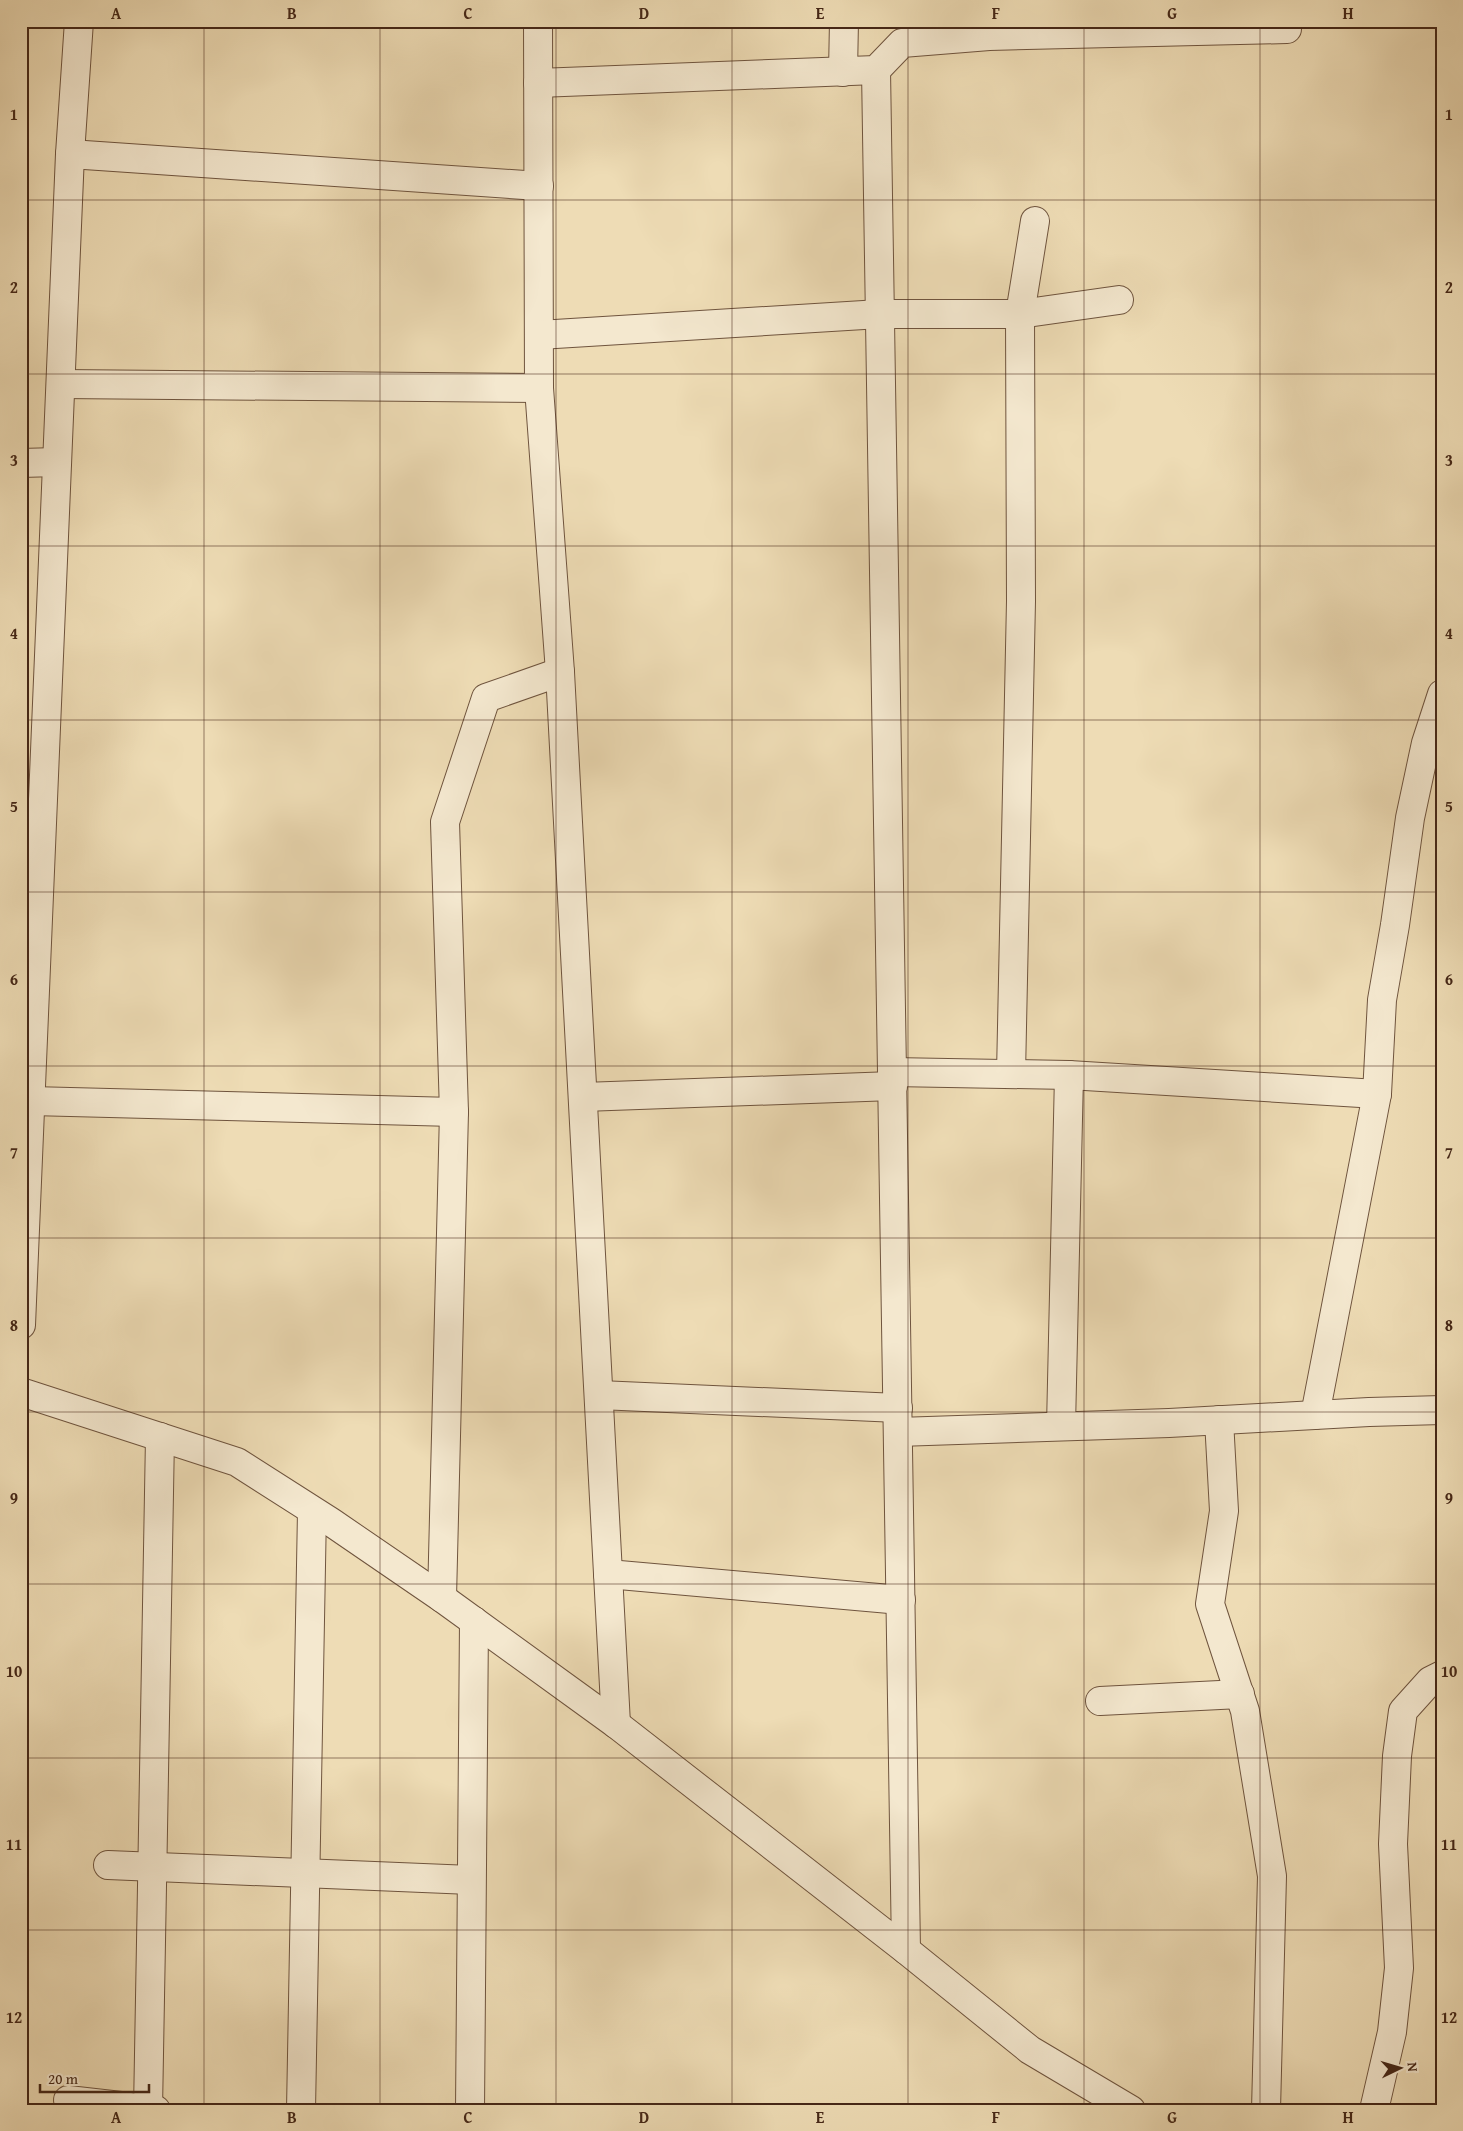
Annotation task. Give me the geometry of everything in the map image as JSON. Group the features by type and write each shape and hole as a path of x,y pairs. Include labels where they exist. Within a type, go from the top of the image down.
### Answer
{"street":[{"path":"21,1325 70,154 79,21"},
{"path":"538,21 539,388 560,672 616,1724"},
{"path":"843,72 844,21"},
{"path":"538,83 876,70 902,43 989,29 1168,27 1287,29"},
{"path":"876,70 906,1950"},
{"path":"70,154 539,186"},
{"path":"1011,1074 1021,601 1020,314 1034,221"},
{"path":"539,335 880,314 1020,314 1119,300"},
{"path":"61,384 539,388"},
{"path":"21,463 57,462"},
{"path":"442,1598 454,1112 445,822 486,698 560,672"},
{"path":"1315,1415 1376,1094 1382,1000 1410,818 1426,743 1442,694"},
{"path":"583,1097 1011,1074 1069,1075 1376,1094"},
{"path":"1061,1426 1069,1075"},
{"path":"31,1101 454,1112"},
{"path":"21,1392 237,1462 312,1510 442,1598 616,1724 906,1950 1030,2050 1131,2110"},
{"path":"598,1395 898,1420 1061,1426 1442,1410"},
{"path":"1218,1420 1224,1511 1210,1604 1245,1711 1272,1876 1266,2110"},
{"path":"68,2100 151,2109 152,1866 160,1438"},
{"path":"301,2110 312,1510"},
{"path":"608,1574 901,1600"},
{"path":"470,2110 474,1621"},
{"path":"1374,2110 1392,2032 1399,1968 1393,1844 1397,1756 1403,1711 1430,1681 1442,1674"},
{"path":"1100,1701 1240,1694"},
{"path":"108,1865 471,1880"}]}
